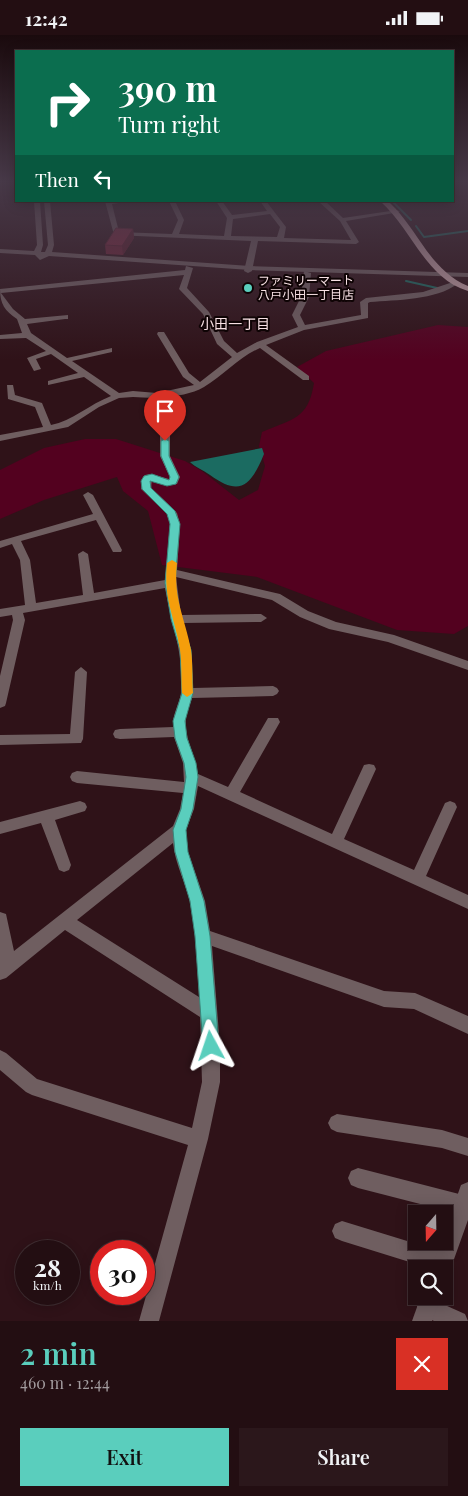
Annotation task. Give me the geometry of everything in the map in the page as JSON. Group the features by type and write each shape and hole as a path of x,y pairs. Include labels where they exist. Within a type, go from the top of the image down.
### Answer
{"main road":[{"path":"417,240 443,277 453,284 468,289"}],"street":[{"path":"39,256 40,240"},
{"path":"48,254 50,240"},
{"path":"249,269 255,240"},
{"path":"280,240 354,243 356,242 355,240"},
{"path":"0,251 189,270"},
{"path":"0,255 39,256 48,254 307,273 443,277 468,275"},
{"path":"0,291 189,270 249,269 468,279"},
{"path":"189,270 183,289 196,299 199,308 211,322 215,337 227,351 237,357"},
{"path":"302,328 296,315 305,297 307,273"},
{"path":"0,438 65,425 96,405 117,396 133,394 157,396 182,393 200,386 237,357 260,344 302,328 365,316 364,302 440,290 453,284"},
{"path":"0,295 10,311 21,318 25,332 28,335 50,352 117,396"},
{"path":"22,322 65,317"},
{"path":"161,334 186,375 200,386"},
{"path":"0,337 28,335"},
{"path":"260,344 306,378"},
{"path":"64,361 109,350"},
{"path":"37,369 31,357 50,352"},
{"path":"51,383 85,374"},
{"path":"10,387 11,397 39,405 48,429"},
{"path":"149,1321 199,1139 211,1082 203,936 197,901 181,852 179,830 187,809 192,783 179,721 188,693 185,650 176,619 171,578 175,524 172,513 146,489 148,477 167,483 173,482 175,477 165,456 165,427 157,396"},
{"path":"88,495 117,550"},
{"path":"0,545 15,539 99,516"},
{"path":"15,539 25,560 31,606"},
{"path":"83,553 89,597"},
{"path":"0,613 89,597 171,578 276,597 304,614 333,626 390,638 468,666"},
{"path":"1,697 19,620 16,609"},
{"path":"176,619 261,618"},
{"path":"0,740 76,739 81,672"},
{"path":"188,693 273,691"},
{"path":"232,793 273,723"},
{"path":"120,734 180,732"},
{"path":"336,841 369,769"},
{"path":"77,777 192,783 232,793 468,902"},
{"path":"0,828 80,807"},
{"path":"418,878 450,807"},
{"path":"46,816 64,865"},
{"path":"5,969 179,830"},
{"path":"0,919 5,969"},
{"path":"65,921 208,1012"},
{"path":"203,936 384,999 415,1001 468,1025"},
{"path":"0,1059 32,1086 199,1139"},
{"path":"337,1123 442,1139 468,1147"},
{"path":"358,1178 466,1198 444,1260"},
{"path":"342,1231 427,1260"},
{"path":"426,1308 458,1321"}],"shaded area":[{"path":"438,325 468,327 468,626 454,634 397,630 257,577 162,565 148,511 123,491 117,477 44,500 0,519 0,470 44,448 85,439 116,439 185,461 202,471 239,500 258,490 265,466 259,446 262,432 297,417 308,404 314,383 297,367 326,351"}],"water":[{"path":"262,448 264,454 259,465 249,481 243,485 229,485 220,482 190,462"}],"building":[{"path":"108,240 126,240 122,246 105,245"}],"waterway":[{"path":"406,281 437,288"}],"slow traffic":[{"path":"172,563 170,583 176,619 185,650 187,693"}],"place":[{"name":"ファミリーマート 八戸小田一丁目店","path":"248,288"}],"district":[{"name":"小田一丁目","path":"235,324"}],"route":[{"path":"165,441 165,456 175,477 173,482 167,483 148,477 146,489 172,513 175,524 170,583 176,619 185,650 188,693 179,721 181,738 190,763 192,777 187,809 179,830 181,852 197,901 203,936 211,1046"}]}
